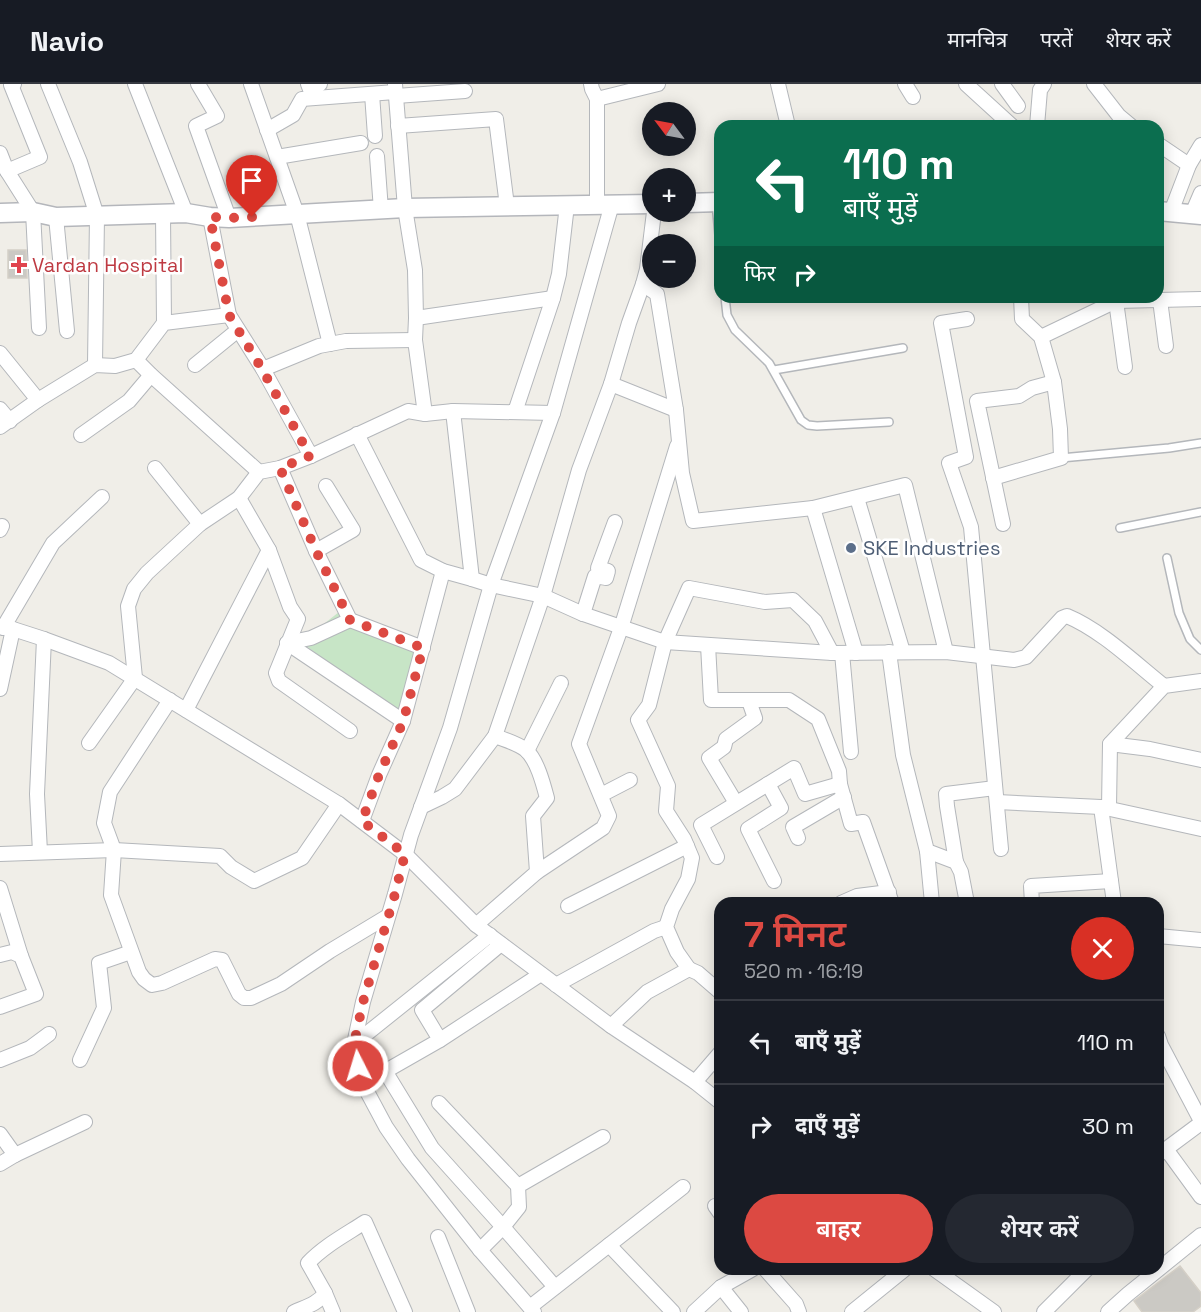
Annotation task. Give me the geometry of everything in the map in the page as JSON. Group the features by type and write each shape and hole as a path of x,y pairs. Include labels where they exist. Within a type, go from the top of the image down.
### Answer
{"street":[{"path":"7,171 40,157 11,86 14,84"},
{"path":"48,84 80,162 97,216 95,365"},
{"path":"135,84 186,213"},
{"path":"198,84 217,116 196,126 220,218 229,315 310,456"},
{"path":"251,84 297,214 330,344"},
{"path":"308,84 311,92 320,84"},
{"path":"591,84 597,99 604,204 553,413 491,585 450,728 405,854 363,1002 353,1049 363,1084 386,1127 408,1160 480,1250 532,1310 555,1287 683,1187"},
{"path":"597,99 658,84"},
{"path":"778,84 787,120"},
{"path":"905,84 913,97"},
{"path":"966,84 1005,120"},
{"path":"1002,84 1018,106"},
{"path":"1094,84 1124,120"},
{"path":"1037,120 1040,86"},
{"path":"267,130 293,116 302,99 395,91 465,91"},
{"path":"395,91 405,208 415,270 416,340 425,414"},
{"path":"372,94 375,136"},
{"path":"398,126 496,119 507,206"},
{"path":"277,157 361,143"},
{"path":"1201,145 1165,211 1196,214 1201,193"},
{"path":"1164,148 1189,165"},
{"path":"0,153 7,171 33,212 39,328"},
{"path":"377,156 381,210"},
{"path":"696,203 714,202"},
{"path":"0,213 33,212 56,217 186,213 220,218 405,208 642,204"},
{"path":"515,412 553,298 559,274 567,205"},
{"path":"0,409 5,424 38,400 95,365 115,366 136,360 164,323 163,214"},
{"path":"56,217 67,331"},
{"path":"421,807 455,789 495,736 543,596 579,470 611,384 642,287"},
{"path":"649,288 657,294 676,410 682,473 693,521 813,508 905,485 946,652"},
{"path":"416,318 553,298"},
{"path":"1164,300 1201,299"},
{"path":"993,478 1061,458 1054,382 1041,337 1022,319 1021,303"},
{"path":"1041,337 1112,303"},
{"path":"1116,303 1125,367"},
{"path":"1160,303 1166,346"},
{"path":"164,323 229,315"},
{"path":"967,319 940,323 966,457 949,462 971,527 1001,849"},
{"path":"195,365 238,330"},
{"path":"262,369 319,346 346,341 416,340"},
{"path":"0,353 38,400"},
{"path":"136,360 259,472"},
{"path":"81,435 129,401 151,375"},
{"path":"1003,524 977,401 1019,396 1032,388 1054,382"},
{"path":"611,384 676,410"},
{"path":"89,743 135,678 128,606 134,589 147,573 200,524 238,498 259,472 280,468 310,456 408,411 425,414 453,411 553,413"},
{"path":"453,411 472,579"},
{"path":"357,434 422,560 443,571 491,585 543,596 583,614 665,642 837,653 946,652 1014,660 1026,657 1062,618 1067,616 1099,634 1164,686"},
{"path":"476,925 537,872 603,828 609,816 579,744 621,628 679,442"},
{"path":"155,468 200,524"},
{"path":"280,468 316,551 350,620 423,648"},
{"path":"316,551 353,530 326,486"},
{"path":"0,688 5,628 53,543 102,497"},
{"path":"238,498 269,550 290,607 298,619 276,673 279,681 350,730"},
{"path":"857,498 896,652 903,755 927,851 931,897"},
{"path":"813,508 856,653"},
{"path":"583,614 595,576 606,578 608,571 598,568 615,522"},
{"path":"186,710 269,550"},
{"path":"362,821 379,775 403,722 443,571"},
{"path":"714,987 698,973 689,969 677,952 666,927 672,909 688,879 692,858 684,839 666,811 668,786 638,720 649,705 665,642 689,588 765,602 793,600 815,621 837,653 851,752"},
{"path":"287,643 311,638 350,620"},
{"path":"5,628 44,639 109,663 339,804 405,854 476,925 611,1026 714,1097"},
{"path":"40,852 37,794 44,639"},
{"path":"287,643 403,722"},
{"path":"708,645 711,700 789,700 818,718 839,771 851,824 863,822 891,897"},
{"path":"1113,897 1105,807 1110,744 1164,686 1201,681"},
{"path":"527,751 561,683"},
{"path":"170,700 110,792 104,822 114,850 111,895 131,952 144,979 152,985 162,983 215,959 222,960 239,994 244,998 251,998 281,984 388,916"},
{"path":"736,803 709,758 724,747 726,739 755,718 749,701"},
{"path":"495,736 527,751 542,780 547,798 533,816 537,872"},
{"path":"1110,744 1150,749 1201,760"},
{"path":"717,857 701,825 794,768 805,794 842,790"},
{"path":"601,795 630,780"},
{"path":"768,784 781,808 748,829 774,881"},
{"path":"798,838 793,827 842,790"},
{"path":"966,897 961,872 956,861 946,794 996,795 1105,807 1201,829"},
{"path":"0,854 114,850 220,856 231,867 254,881 302,858 339,804"},
{"path":"568,906 687,846"},
{"path":"927,851 956,861"},
{"path":"1032,897 1031,886 1111,881"},
{"path":"0,888 21,956 36,994 0,1006"},
{"path":"855,897 874,897"},
{"path":"556,985 666,927"},
{"path":"1164,937 1201,940"},
{"path":"355,1043 495,939"},
{"path":"440,1040 422,1010 495,939"},
{"path":"0,955 12,952 21,956"},
{"path":"80,1059 104,1008 99,963 131,952"},
{"path":"611,1026 647,992 689,969"},
{"path":"363,1084 440,1040 541,974"},
{"path":"0,1060 30,1048 49,1034"},
{"path":"1164,1051 1201,1122 1164,1150"},
{"path":"695,1082 714,1060"},
{"path":"385,1071 432,1148 555,1287"},
{"path":"439,1103 518,1186 519,1207 480,1250"},
{"path":"0,1164 85,1122"},
{"path":"0,1134 15,1155"},
{"path":"518,1186 603,1137"},
{"path":"1164,1154 1201,1197"},
{"path":"333,1312 308,1263 316,1254 364,1222 405,1312"},
{"path":"1164,1265 1201,1235"},
{"path":"438,1237 468,1312"},
{"path":"609,1245 673,1312"},
{"path":"694,1312 721,1287 742,1275"},
{"path":"770,1275 796,1304 799,1312"},
{"path":"852,1312 898,1275"},
{"path":"942,1275 994,1312"},
{"path":"1044,1312 1081,1275"},
{"path":"1108,1312 1152,1275"},
{"path":"721,1287 741,1312"},
{"path":"294,1312 321,1299 324,1293"}],"lane":[{"path":"726,303 727,315 735,330 769,363 801,420 808,425 817,426 889,422"},
{"path":"774,370 903,348"},
{"path":"1061,458 1201,443"},
{"path":"1120,528 1201,512"},
{"path":"1167,558 1179,613 1190,639 1201,650"}],"green space":[{"path":"339,612 418,650 399,712 301,642"}],"building":[{"path":"8,250 26,250 27,278 8,278"},
{"path":"1180,1266 1201,1293 1201,1306 1193,1312 1142,1312 1134,1301"}],"place":[{"name":"Vardan Hospital","path":"19,265"},
{"name":"SKE Industries","path":"851,548"}],"route":[{"path":"252,217 210,217 229,315 310,456 280,468 316,551 350,620 423,648 403,722 379,775 362,821 405,854 363,1002 353,1049 358,1066"}]}
